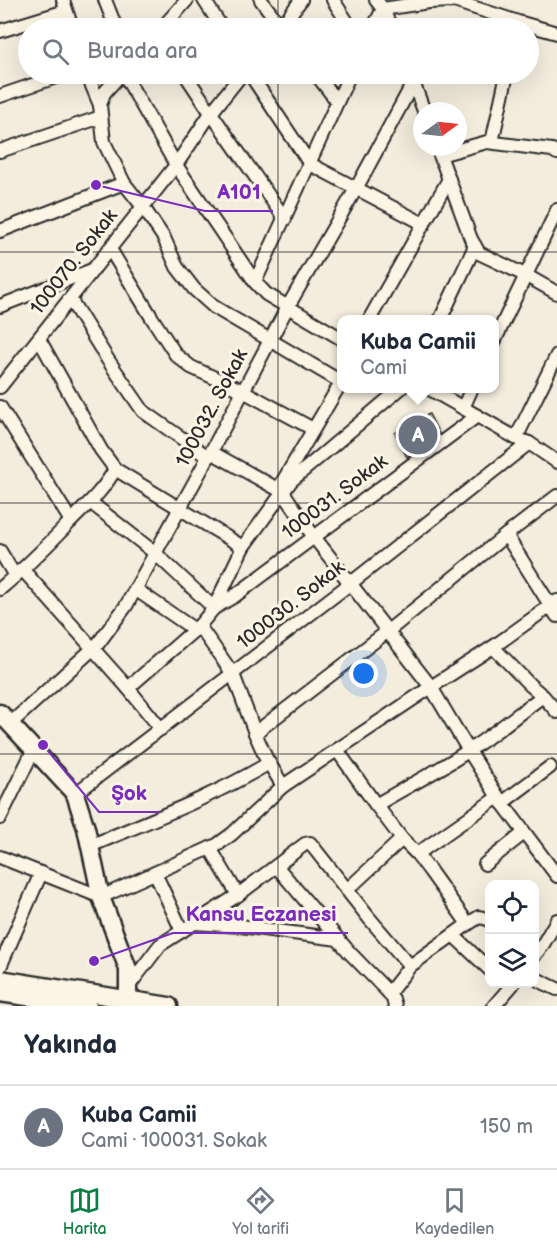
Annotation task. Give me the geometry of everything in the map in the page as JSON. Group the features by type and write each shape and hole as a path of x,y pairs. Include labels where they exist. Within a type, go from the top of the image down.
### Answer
{"street":[{"path":"105,0 112,18"},
{"path":"169,0 175,13"},
{"path":"171,18 187,0"},
{"path":"204,0 216,18"},
{"path":"261,0 274,18"},
{"path":"288,18 301,0"},
{"path":"333,0 345,18"},
{"path":"379,5 454,0 499,18"},
{"path":"33,18 64,6"},
{"path":"0,31 18,24"},
{"path":"539,29 557,33"},
{"path":"0,96 35,84"},
{"path":"91,84 100,111 104,142 124,183 164,238 177,267 194,288 214,307 337,379"},
{"path":"100,111 104,93 113,84"},
{"path":"129,84 176,165 255,282 266,294 287,308 337,336"},
{"path":"192,84 285,219"},
{"name":"100070. Sokak","path":"0,387 176,165 211,113 234,84"},
{"path":"257,84 310,164 424,224"},
{"path":"324,84 337,101"},
{"path":"255,282 345,84"},
{"name":"100032. Sokak","path":"5,719 93,649 126,606 287,308 357,188 409,84"},
{"path":"414,84 421,102"},
{"path":"492,142 505,84"},
{"path":"0,152 100,111"},
{"path":"467,146 492,142 552,150 557,153"},
{"path":"441,156 479,253 557,293"},
{"path":"372,315 449,179"},
{"path":"0,231 124,183"},
{"path":"499,334 557,210"},
{"path":"442,315 475,246"},
{"path":"110,249 176,355 191,366 313,429"},
{"path":"0,306 93,270"},
{"path":"70,299 143,411 210,454 281,490 314,537 431,687 500,800 557,876"},
{"path":"39,339 101,450 115,469 243,547"},
{"path":"516,438 557,355"},
{"path":"128,688 197,628 214,608 243,547 281,490 337,388"},
{"path":"281,490 395,393"},
{"path":"437,393 529,443 557,462"},
{"path":"463,408 470,393"},
{"path":"0,407 71,521"},
{"name":"100031. Sokak","path":"214,608 236,595 477,416"},
{"name":"100030. Sokak","path":"75,794 351,583 529,443"},
{"path":"0,589 90,502 107,484 115,469"},
{"path":"255,733 388,631 557,496"},
{"path":"90,502 155,553 214,608"},
{"path":"0,857 101,897 217,845 283,786 555,607 506,535"},
{"path":"0,551 93,649 162,729"},
{"path":"135,589 197,628 233,674 255,733 283,786"},
{"path":"493,647 557,712"},
{"path":"376,805 469,751 543,696"},
{"path":"5,719 75,794 90,846 101,897 128,969 127,997"},
{"path":"0,818 34,749"},
{"path":"337,750 376,805 402,839 417,854 468,924"},
{"path":"90,846 196,801 247,777 269,763"},
{"path":"417,854 550,768"},
{"path":"485,864 524,833"},
{"path":"347,890 402,839"},
{"path":"127,997 160,945 238,895 305,844 310,843 410,966"},
{"path":"210,848 238,895"},
{"path":"276,867 350,953 389,993 395,1006"},
{"path":"0,967 41,873"},
{"path":"155,873 182,931"},
{"path":"389,993 410,966 479,917 485,918"},
{"path":"539,950 557,920"},
{"path":"194,923 240,926 338,939"},
{"path":"453,934 485,966"},
{"path":"0,979 127,997 170,1006"},
{"path":"539,980 557,989"},
{"path":"494,1006 506,988"},
{"path":"0,993 88,1006"}],"building":[{"path":"429,414 439,434 407,457 395,433"}],"place":[{"name":"A101","path":"96,185"},
{"name":"Kuba Camii","path":"418,435"},
{"name":"Şok","path":"43,745"},
{"name":"Kansu Eczanesi","path":"94,961"}]}
